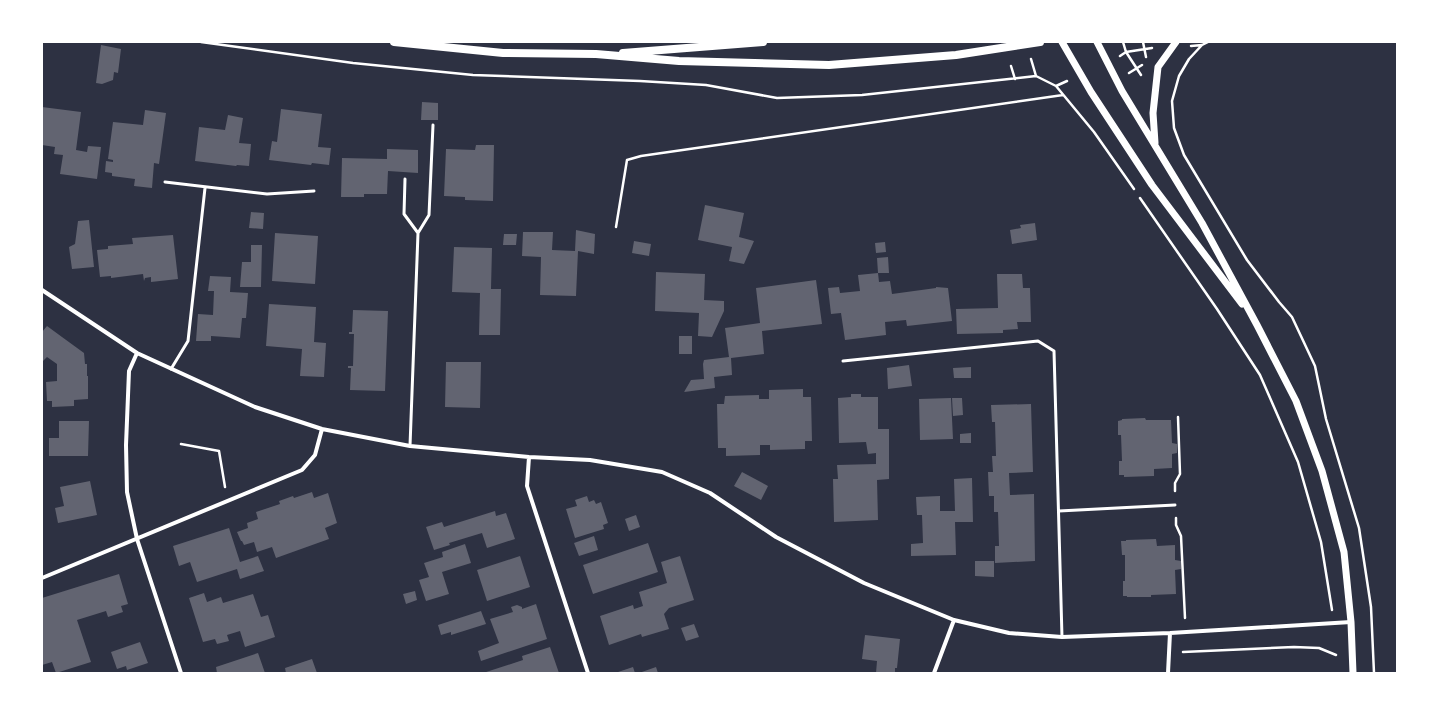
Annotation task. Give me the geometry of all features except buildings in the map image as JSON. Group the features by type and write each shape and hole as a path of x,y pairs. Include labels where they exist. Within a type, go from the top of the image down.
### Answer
{"main road":[{"path":"394,42 503,53 596,54 679,61 829,65 956,55 1040,42"},
{"path":"596,54 763,42"}],"street":[{"path":"1062,42 1091,92 1152,185 1257,326"},
{"path":"1096,42 1122,91 1202,223 1296,401 1322,472 1344,552 1352,622 1353,673"},
{"path":"1155,146 1153,113 1158,67 1176,42"},
{"path":"42,290 137,353 255,406 322,429 410,446 529,457 590,460 662,472 710,493 776,538 864,583 954,620 1009,633 1062,637 1170,633 1352,622"},
{"path":"137,353 128,371 126,445 127,492 137,538 180,673"},
{"path":"42,578 302,470 315,455 322,429"},
{"path":"529,457 527,486 588,673"},
{"path":"934,673 954,620"},
{"path":"1168,673 1170,633"}],"lane":[{"path":"410,446 418,233 429,215 433,125"},
{"path":"405,179 404,214 418,233"},
{"path":"165,182 205,188 267,194 314,191"},
{"path":"171,369 188,341 205,188"},
{"path":"842,360 1038,341 1054,351 1062,637"},
{"path":"1059,511 1175,505"}],"path":[{"path":"201,42 354,63 451,73 706,85 776,98 862,95 1036,76 1056,86 1094,132 1217,309 1260,375 1298,462 1321,542 1331,602"},
{"path":"1123,42 1126,52 1143,78"},
{"path":"1128,74 1147,62 1143,42"},
{"path":"1208,42 1202,45 1189,59 1178,76 1172,101 1174,128 1184,155 1247,260 1292,317 1315,366 1320,389"},
{"path":"1186,46 1202,45"},
{"path":"1118,57 1126,52 1157,48"},
{"path":"1033,64 1036,76"},
{"path":"1011,66 1014,79"},
{"path":"1056,86 1068,80"},
{"path":"616,227 627,160 640,156 1063,95"},
{"path":"1178,417 1180,474 1175,483 1175,505 1176,524 1181,536 1186,632"},
{"path":"181,444 219,451 229,501"},
{"path":"1169,653 1294,647 1319,648 1337,655"}]}
